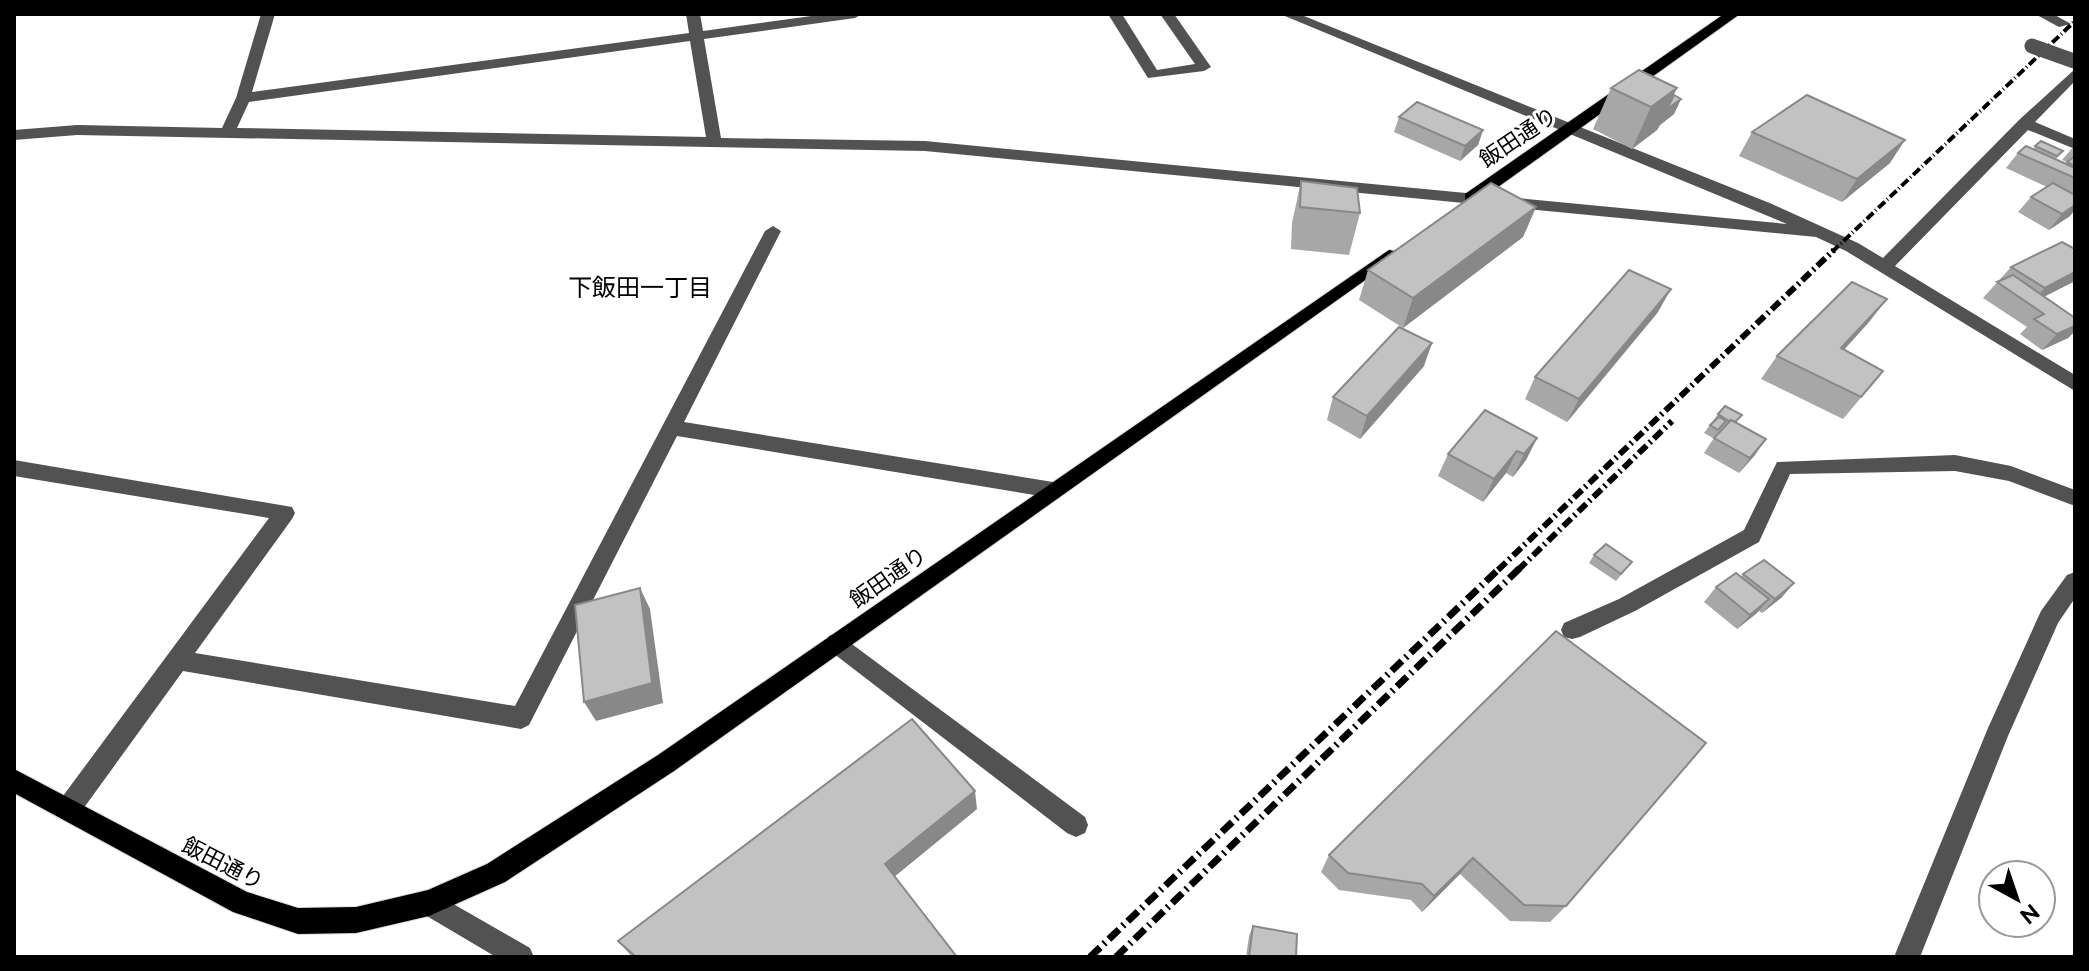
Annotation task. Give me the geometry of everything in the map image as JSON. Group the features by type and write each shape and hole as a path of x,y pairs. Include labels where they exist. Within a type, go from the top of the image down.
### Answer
{"main road":[{"name":"飯田通り","path":"1441,219 1733,14"},
{"name":"飯田通り","path":"14,780 242,903 298,921 356,920 429,903 496,873 666,763 1403,246"}],"street":[{"path":"227,133 243,98 268,14"},
{"path":"693,14 714,143"},
{"path":"243,98 855,14"},
{"path":"1115,14 1153,75 1204,67 1167,14"},
{"path":"1287,14 1819,232 1886,265 2075,384"},
{"path":"1307,22 1329,14"},
{"path":"2042,14 2064,24"},
{"path":"1886,265 2074,67 2032,46"},
{"path":"2024,123 2075,144"},
{"path":"14,135 77,130 925,146 1467,201 1819,232"},
{"path":"178,660 521,718 674,428 773,231"},
{"path":"674,428 1053,490"},
{"path":"1572,630 1627,605 1752,536 1784,467 1955,463 2011,474 2075,498"},
{"path":"14,468 285,513 69,808"},
{"path":"1907,957 1996,736 2049,618 2075,581"},
{"path":"837,643 1076,825"},
{"path":"429,903 521,957"}],"building":[{"path":"1639,70 1677,88 1651,107 1611,88"},
{"path":"1674,95 1681,99 1667,109"},
{"path":"1807,95 1905,140 1857,179 1752,132"},
{"path":"1417,102 1483,130 1465,146 1399,117"},
{"path":"2041,141 2063,151 2057,156 2035,146"},
{"path":"2026,146 2075,168 2075,178 2018,153"},
{"path":"1301,181 1357,188 1360,213 1300,207"},
{"path":"1491,183 1536,207 1413,298 1368,270"},
{"path":"2053,183 2075,195 2075,205 2062,214 2031,197"},
{"path":"2062,242 2075,249 2075,272 2045,288 2011,267"},
{"path":"1629,270 1671,289 1579,399 1535,377"},
{"path":"2013,275 2075,318 2075,326 2057,334 2034,319 2044,314 1997,282"},
{"path":"1852,282 1887,299 1841,348 1883,371 1861,397 1777,356"},
{"path":"1399,327 1432,343 1367,416 1333,397"},
{"path":"1725,406 1742,415 1735,422 1729,421 1718,414"},
{"path":"1485,410 1537,438 1524,454 1517,451 1494,479 1448,454"},
{"path":"1719,417 1726,421 1718,430 1710,425"},
{"path":"1731,420 1766,439 1750,458 1714,438"},
{"path":"1606,544 1632,562 1621,574 1594,555"},
{"path":"1764,560 1794,583 1775,599 1743,574"},
{"path":"1736,573 1769,599 1750,615 1716,587"},
{"path":"640,588 652,683 584,702 575,605"},
{"path":"1556,631 1706,743 1566,906 1524,905 1473,858 1434,896 1422,884 1348,873 1329,855"},
{"path":"912,719 975,791 885,864 957,957 636,957 618,941"},
{"path":"1253,926 1297,934 1296,957 1249,957"}],"railway":[{"path":"1832,252 2075,21"},
{"path":"1498,570 1834,250"},
{"path":"1518,570 1672,421"},
{"path":"1090,957 1500,568"},
{"path":"1116,957 1520,568"}],"district":[{"name":"下飯田一丁目","path":"640,287"}]}
